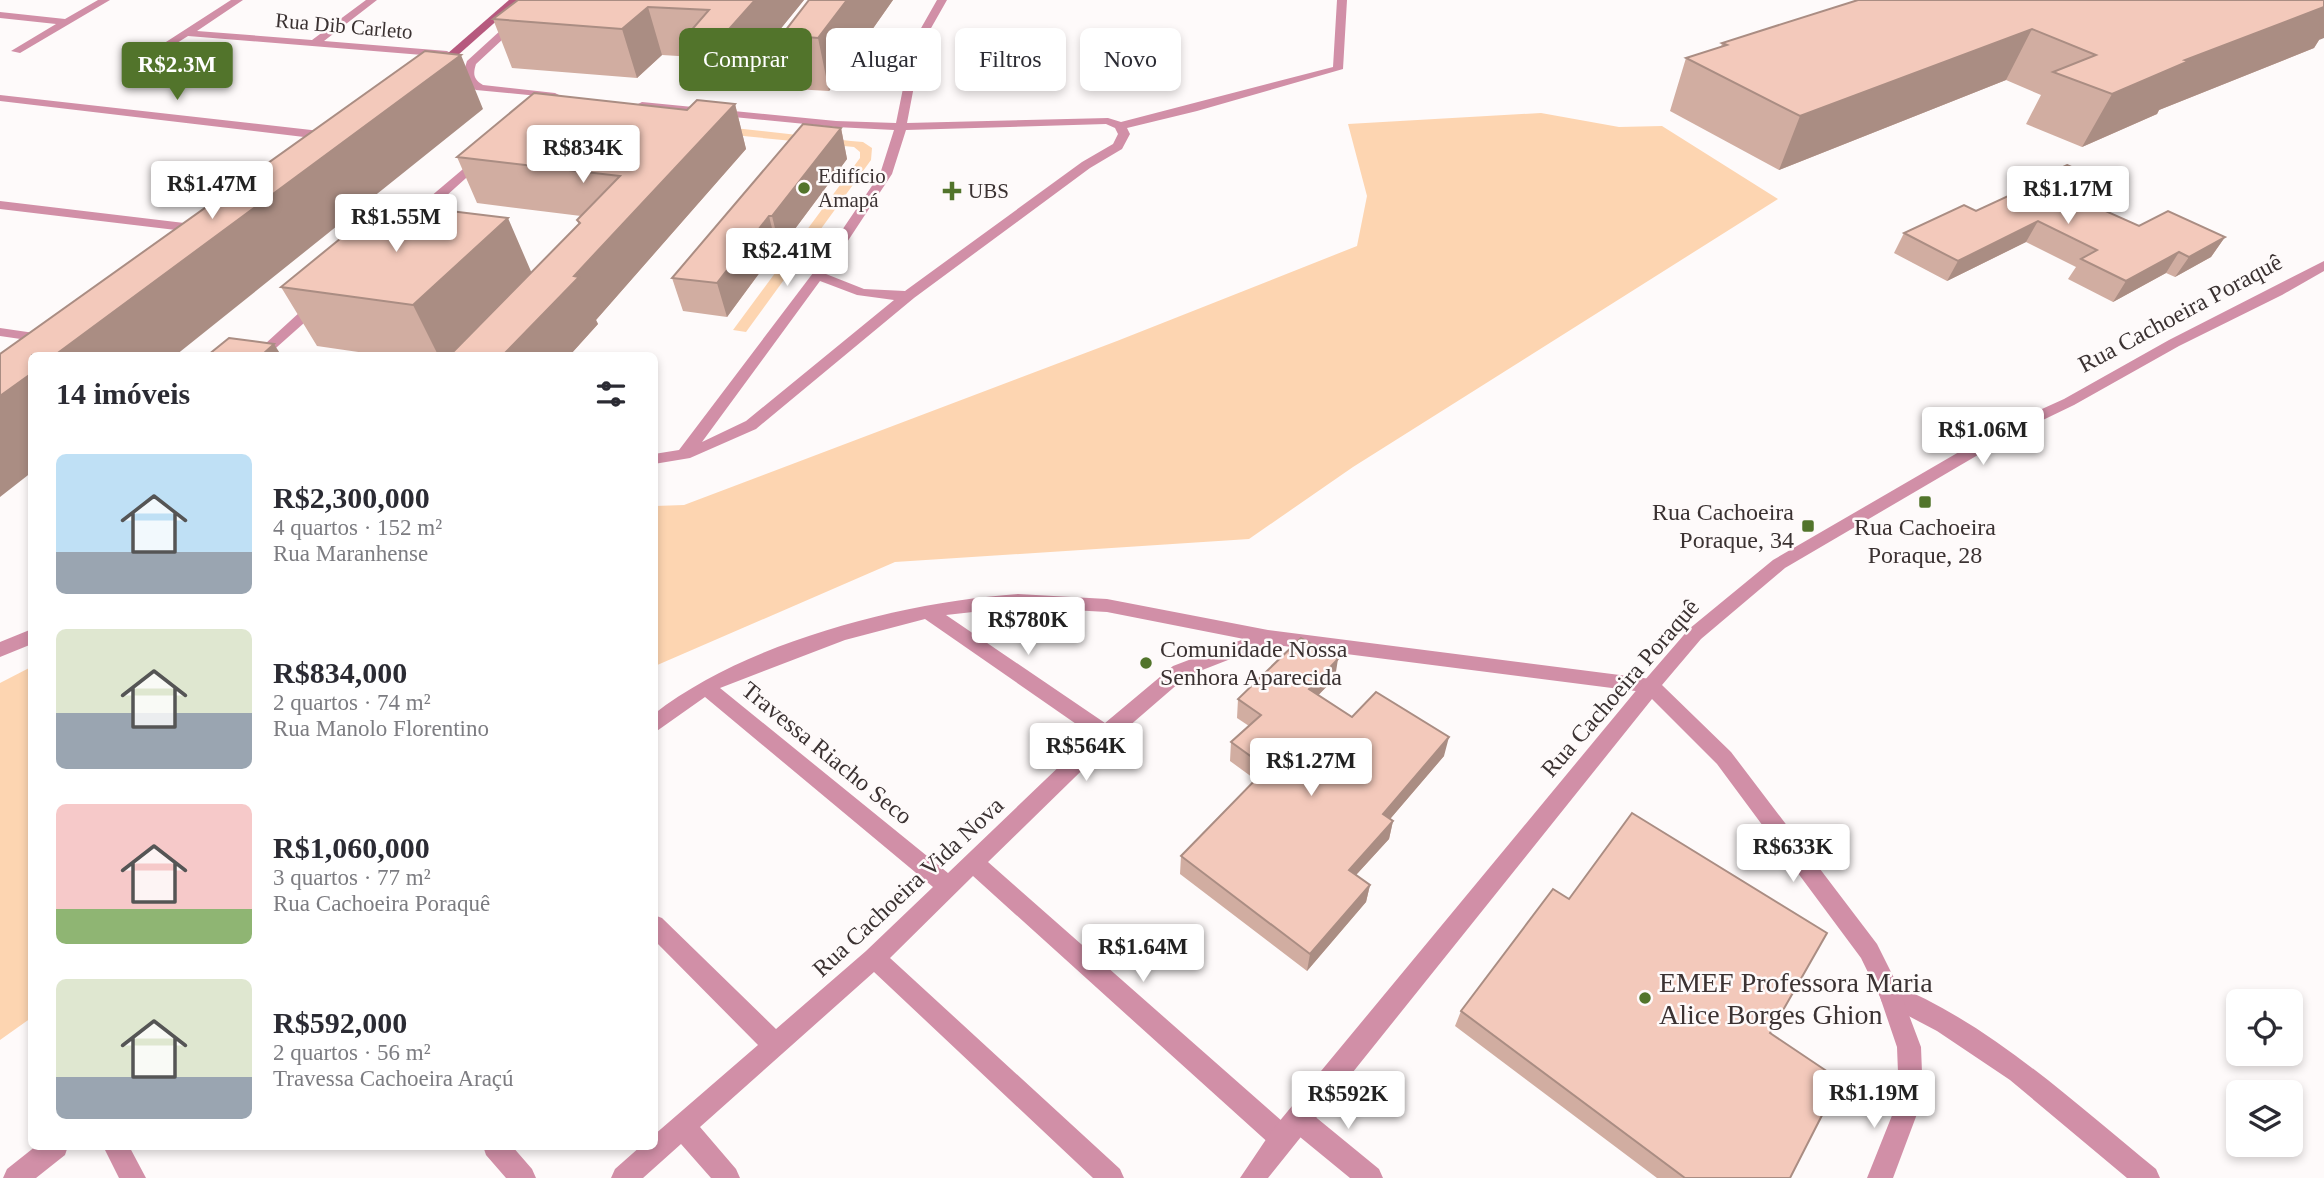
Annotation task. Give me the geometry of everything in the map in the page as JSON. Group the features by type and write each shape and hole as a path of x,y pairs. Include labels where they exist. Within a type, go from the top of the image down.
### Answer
{"main road":[{"path":"423,81 515,0"}],"street":[{"path":"16,51 105,0"},
{"path":"141,62 238,0"},
{"path":"314,43 372,0"},
{"path":"540,0 471,63 468,74 472,83 479,88 545,101 573,98"},
{"path":"684,454 818,275 886,174 901,127 917,44 942,0"},
{"path":"633,104 836,124 901,127 1108,121 1121,126 1338,69 1342,0"},
{"path":"0,15 65,22"},
{"name":"Rua Dib Carleto","path":"188,33 454,55"},
{"path":"0,98 337,137"},
{"path":"658,458 684,454 751,425 909,295 1086,165 1118,146 1124,134 1121,126"},
{"path":"395,235 488,151"},
{"path":"0,205 212,230"},
{"name":"Rua Cachoeira Poraquê","path":"1253,1178 1290,1128 1651,686 1695,634 1734,598 1779,564 2007,431 2069,402 2174,343 2277,292 2324,265"},
{"path":"818,275 846,290 873,296 909,295"},
{"path":"263,352 333,290"},
{"path":"0,332 63,341"},
{"path":"658,722 706,687 814,643 928,612 985,604 1052,601 1116,606 1268,637"},
{"path":"928,612 1106,734"},
{"name":"Rua Cachoeira Vida Nova","path":"658,1148 874,958 1106,734 1180,671 1268,637 1651,686"},
{"path":"0,650 28,638"},
{"path":"1651,686 1724,758 1869,951 1890,993 1909,1047 1911,1098 1880,1178"},
{"name":"Travessa Riacho Seco","path":"706,687 948,886"},
{"path":"974,863 1290,1128 1370,1178"},
{"path":"658,929 775,1045"},
{"path":"874,958 1111,1178"},
{"path":"1890,993 1945,1023 2018,1072 2147,1178"},
{"path":"683,1126 727,1178"},
{"path":"16,1178 51,1150"},
{"path":"118,1150 133,1178"},
{"path":"498,1150 523,1178"},
{"name":"Rua Cachoeira Vida Nova","path":"624,1178 656,1150"}],"shaded area":[{"path":"1541,113 1619,127 1662,126 1778,199 1353,467 1249,539 895,562 658,665 658,506 684,505 1117,341 1357,246 1367,196 1348,124"},
{"path":"698,124 863,142 872,148 871,160 746,332 733,330 860,158 860,152 854,147 692,131"},
{"path":"28,669 28,1020 0,1040 0,683"}],"building":[{"path":"518,0 755,0 730,28 693,28 709,10 648,7 622,29 493,19"},
{"path":"809,0 847,0 818,38 812,38 812,28 787,28"},
{"path":"1858,0 2324,0 2324,7 2185,60 2189,61 2112,94 2053,72 2096,55 2032,29 1800,116 1686,58 1727,45 1722,43"},
{"path":"425,51 461,55 59,352 28,352 28,376 0,396 0,354"},
{"path":"534,93 687,110 697,100 735,104 574,276 579,277 506,352 453,352 580,223 577,220 620,176 457,157"},
{"path":"803,124 841,128 717,283 672,278"},
{"path":"2067,165 2113,186 2083,201 2139,226 2168,211 2225,237 2189,257 2179,252 2126,281 2081,259 2097,250 2038,221 1958,261 1904,233 1964,205 1976,211 2043,180 2039,178"},
{"path":"384,203 508,218 413,305 281,287"},
{"path":"229,338 274,344 265,352 212,352"},
{"path":"1301,638 1338,659 1309,689 1352,717 1376,692 1449,737 1383,814 1393,821 1349,870 1370,885 1310,954 1181,856 1267,768 1231,742 1261,715 1238,699"},
{"name":"EMEF Professora Maria Alice Borges Ghion","path":"1632,813 1827,933 1770,1033 1840,1080 1790,1178 1685,1178 1461,1011 1553,889 1569,899"}],"place":[{"name":"Edifício Amapá","path":"804,188"},
{"name":"UBS","path":"952,191"},
{"name":"Rua Cachoeira Poraque, 28","path":"1925,502"},
{"name":"Rua Cachoeira Poraque, 34","path":"1808,526"},
{"name":"Comunidade Nossa Senhora Aparecida","path":"1146,663"},
{"name":"EMEF Professora Maria Alice Borges Ghion","path":"1645,998"}]}
